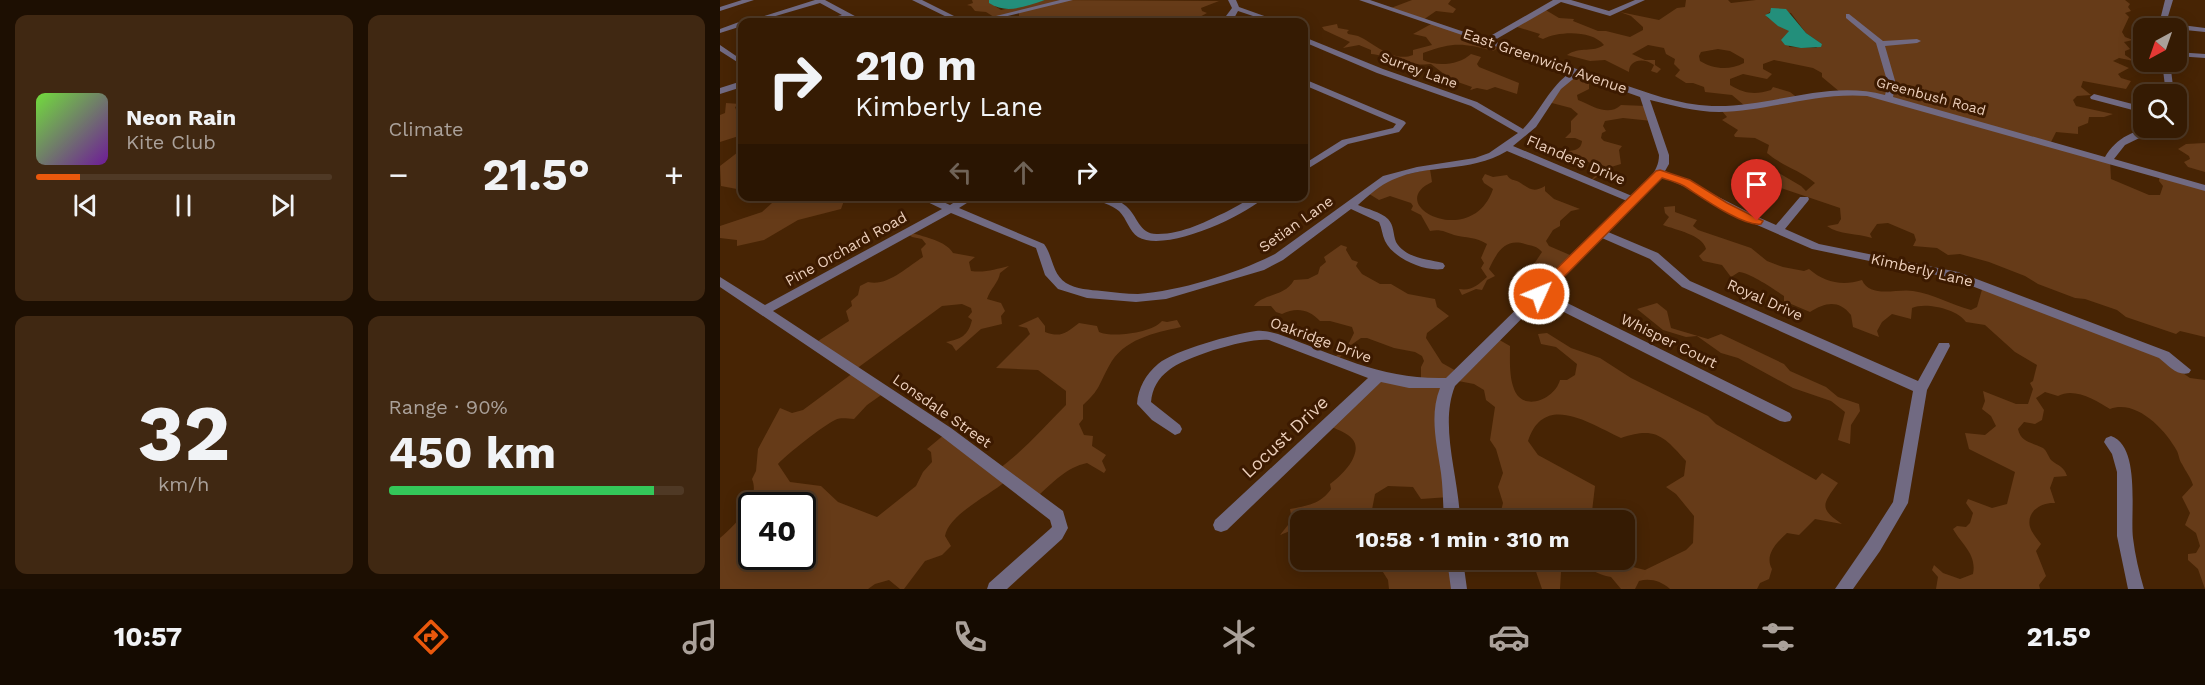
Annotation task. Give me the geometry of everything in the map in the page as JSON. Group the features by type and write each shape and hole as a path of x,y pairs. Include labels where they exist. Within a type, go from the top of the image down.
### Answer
{"street":[{"path":"720,9 750,0"},
{"path":"761,18 820,0 854,18"},
{"path":"916,0 954,18"},
{"path":"993,18 1069,0"},
{"path":"1232,0 1236,8 1265,18"},
{"name":"East Greenwich Avenue","path":"1366,0 1644,96 1664,155 1660,173"},
{"path":"1485,42 1558,0"},
{"path":"1563,0 1610,14 1641,0"},
{"path":"2164,18 2169,0"},
{"path":"1230,18 1236,8"},
{"path":"838,18 848,15"},
{"path":"1849,16 1880,44 1892,84 1889,97"},
{"path":"720,31 738,25"},
{"path":"2187,29 2205,30"},
{"name":"Surrey Lane","path":"1308,41 1380,71 1474,104 1522,132"},
{"path":"1880,44 1917,41"},
{"path":"720,47 738,60"},
{"path":"728,52 738,49"},
{"path":"2187,55 2205,56"},
{"name":"Setian Lane","path":"931,201 1040,246 1056,283 1068,290 1087,294 1144,297 1166,295 1260,267 1279,257 1379,182 1395,174 1468,164 1506,147 1540,115 1555,88 1577,72"},
{"path":"1308,84 1401,123 1396,130 1345,142 1308,165"},
{"path":"720,91 738,85"},
{"name":"Greenbush Road","path":"1644,96 1711,109 1852,92 1889,97 2205,188"},
{"path":"2094,97 2133,107"},
{"path":"2109,159 2119,143 2133,137"},
{"name":"Flanders Drive","path":"1506,147 1554,166 1574,178 1634,200"},
{"path":"1451,510 1447,465 1440,431 1442,398 1449,383 1602,234 1660,173"},
{"name":"Kimberly Lane","path":"1660,173 1686,182 1722,206 1825,249 1923,268 1972,281 2164,355 2184,370"},
{"path":"1778,230 1804,199"},
{"name":"Pine Orchard Road","path":"765,310 965,201"},
{"path":"1106,201 1124,210 1141,234 1156,238 1181,233 1220,220 1253,201"},
{"path":"1350,205 1383,220 1387,224 1391,242 1401,253 1424,263 1438,266"},
{"name":"Royal Drive","path":"1602,234 1654,256 1686,284 1920,388"},
{"name":"Lonsdale Street","path":"720,281 946,432 1057,516 1060,528 1056,534 995,589"},
{"name":"Whisper Court","path":"1539,294 1785,417"},
{"name":"Oakridge Drive","path":"1175,429 1144,404 1146,389 1154,376 1173,361 1257,335 1270,336 1377,378 1419,383 1449,383"},
{"path":"1843,589 1874,546 1900,503 1920,388 1944,346"},
{"name":"Locust Drive","path":"1221,525 1377,378"},
{"path":"2110,442 2120,452 2124,465 2125,543 2136,589"},
{"path":"1456,570 1459,589"}],"shaded area":[{"path":"972,0 989,0 1001,10 1045,0 1219,1 1201,8 1207,13 1198,18 1021,18 1019,12 994,17 986,12 975,11 967,5 973,3"},
{"path":"1412,0 1451,0 1448,4 1456,9 1453,13 1436,11 1423,20 1391,8"},
{"path":"1686,0 1728,0 1731,3 1756,0 2125,0 2130,4 2128,7 2131,11 2125,13 2129,17 2122,32 2125,37 2133,40 2124,42 2130,49 2125,51 2125,55 2133,61 2119,58 2113,61 2129,68 2118,74 2121,78 2131,81 2126,89 2083,81 2081,87 2091,95 2077,96 2073,100 2076,106 2113,114 2104,117 2089,117 2088,123 2078,127 2078,134 2056,132 2051,142 2110,160 2111,179 2149,195 2160,195 2163,186 2159,181 2160,175 2205,188 2205,337 2180,331 2176,334 2126,317 2117,310 2075,298 1989,262 1960,254 1948,255 1937,248 1913,246 1916,240 1914,234 1888,223 1877,224 1870,234 1872,238 1832,229 1827,226 1838,224 1841,219 1840,208 1769,184 1748,174 1750,163 1777,172 1806,191 1815,183 1767,153 1769,145 1755,138 1735,137 1738,130 1722,120 1727,117 1721,110 1745,106 1732,95 1705,92 1704,87 1686,83 1675,76 1680,70 1674,64 1675,59 1666,54 1664,48 1648,45 1632,54 1645,60 1655,60 1655,65 1661,69 1657,73 1651,71 1654,65 1645,61 1634,62 1629,72 1605,60 1590,61 1567,55 1604,45 1592,37 1566,33 1543,39 1538,37 1540,34 1514,26 1544,9 1559,18 1574,19 1573,21 1598,31 1630,37 1643,30 1643,27 1631,16 1620,12 1659,20 1677,8 1685,7","holes":["1771,11 1791,13 1806,33 1822,44 1816,48 1789,47 1787,37 1790,31 1766,15","1718,49 1730,51 1744,59 1744,63 1727,68 1710,66 1700,61 1701,52","1774,60 1813,68 1822,73 1822,77 1840,92 1799,99 1790,92 1773,87 1771,90 1755,93 1745,92 1730,85 1730,79 1743,74 1767,79 1772,74 1763,69 1763,64"]},
{"path":"1433,23 1500,47 1493,51 1473,46 1451,45 1423,53 1423,60 1435,64 1448,64 1460,61 1471,54 1481,57 1477,64 1479,67 1519,83 1517,94 1495,87 1487,90 1477,88 1470,90 1472,87 1452,80 1431,64 1395,62 1371,54 1371,50 1359,45 1343,48 1350,42 1322,27 1337,24 1338,28 1349,30 1348,34 1358,36 1391,54 1406,57 1413,55 1413,50 1432,45 1426,37 1413,34"},
{"path":"1575,72 1593,77 1589,81 1589,89 1577,95 1578,100 1606,110 1621,105 1646,106 1652,121 1623,118 1605,121 1603,126 1606,131 1602,133 1601,138 1622,146 1619,150 1621,164 1611,167 1588,183 1599,172 1600,167 1565,152 1580,147 1582,141 1565,138 1571,132 1571,121 1578,114 1571,108 1548,102"},
{"path":"726,103 738,104 735,107 738,112 738,136 720,142 720,115 725,113"},
{"path":"2205,143 2205,172 2188,167 2184,162 2190,159 2189,156 2178,149 2186,144"},
{"path":"738,152 738,189 721,186 720,166"},
{"path":"1430,169 1432,182 1419,191 1417,202 1424,211 1436,217 1451,220 1468,217 1482,207 1493,189 1484,183 1482,179 1485,174 1493,177 1507,175 1532,189 1545,186 1545,191 1554,199 1580,209 1571,211 1560,221 1560,226 1553,230 1546,241 1549,246 1577,258 1549,279 1530,270 1542,252 1540,250 1534,246 1512,243 1502,248 1495,257 1489,269 1495,276 1487,280 1482,290 1476,289 1462,295 1459,289 1478,285 1487,277 1481,268 1484,263 1481,258 1487,244 1443,231 1430,231 1421,215 1411,210 1413,206 1411,203 1390,196 1379,200 1366,192 1383,180"},
{"path":"770,201 844,201 841,209 798,220 764,240 737,246 737,240 720,238 720,226 762,212 772,203"},
{"path":"1675,206 1675,212 1697,220 1693,226 1698,230 1751,248 1767,261 1783,267 1804,271 1809,269 1834,282 1848,283 1862,280 1866,286 1878,291 1921,292 1971,310 1977,307 1983,286 2158,356 2190,378 2205,380 2205,589 2198,569 2188,560 2188,554 2196,553 2200,546 2196,533 2185,525 2190,513 2182,497 2193,485 2172,442 2149,418 2130,408 2110,409 2078,394 2058,396 2045,392 2036,398 2044,410 2042,420 2035,424 2024,422 2018,429 2024,440 2043,448 2067,476 2054,477 2050,488 2055,503 2040,506 2030,516 2030,527 2041,544 2036,551 2046,576 2039,585 2040,589 1936,589 1938,577 1932,570 1934,565 1943,573 1960,579 1973,574 1971,555 1953,529 1957,526 1966,527 1970,523 1973,513 1966,503 1968,499 1992,508 2007,504 2015,472 1969,449 1965,433 1985,435 1996,426 1991,416 1982,409 1985,401 1983,391 2016,404 2028,404 2033,389 2030,383 2033,381 2037,365 2015,352 1985,325 1966,322 1949,310 1933,306 1918,306 1912,308 1911,319 1892,314 1882,322 1877,331 1879,337 1853,327 1851,315 1836,305 1821,306 1810,312 1784,301 1784,296 1755,278 1739,272 1731,277 1722,265 1703,261 1699,256 1706,249 1700,240 1663,225 1669,217 1664,207"},
{"path":"907,233 935,240 945,245 953,253 975,257 969,262 971,271 986,271 1009,266 1000,273 987,299 1001,303 1005,311 1001,316 1002,324 981,329 956,351 946,342 960,338 966,333 972,320 968,317 972,312 971,308 962,304 942,306 852,372 815,343 849,321 846,311 852,306 851,301 858,295 860,286 868,282 875,283 890,279 923,257 921,249 926,244 922,239 912,237"},
{"path":"1341,245 1347,247 1346,250 1352,260 1358,262 1356,266 1362,274 1380,284 1391,284 1408,294 1435,299 1437,307 1449,316 1427,333 1426,338 1442,363 1458,372 1496,338 1510,346 1511,379 1518,396 1531,402 1546,398 1557,387 1560,380 1567,380 1575,375 1577,364 1556,347 1541,344 1538,334 1547,333 1571,348 1600,358 1631,378 1708,416 1716,424 1816,480 1822,473 1838,483 1825,505 1829,514 1842,524 1815,519 1799,535 1787,533 1771,554 1772,569 1769,579 1760,583 1757,589 1670,589 1659,582 1647,580 1639,581 1635,589 1621,589 1611,577 1591,570 1635,570 1635,568 1645,570 1686,550 1693,543 1694,516 1676,494 1666,487 1684,476 1686,461 1665,440 1651,433 1621,438 1582,419 1556,415 1545,418 1535,426 1528,441 1538,455 1595,486 1592,510 1501,510 1503,503 1498,487 1503,473 1496,449 1490,440 1495,407 1486,400 1484,390 1474,384 1453,380 1441,399 1449,497 1421,499 1413,487 1388,486 1375,494 1372,510 1290,510 1323,498 1331,489 1330,484 1345,470 1354,456 1356,449 1352,438 1327,425 1375,379 1421,383 1421,367 1424,361 1422,356 1415,352 1361,338 1348,347 1337,361 1333,359 1348,345 1354,333 1352,327 1330,321 1320,321 1302,310 1292,310 1282,314 1276,312 1271,306 1254,306 1263,299 1285,289 1294,280 1308,279 1318,274 1320,267 1326,262 1324,257"},
{"path":"1657,303 1667,311 1671,328 1708,339 1721,334 1784,364 1790,371 1826,387 1838,397 1859,404 1860,411 1851,425 1850,444 1838,440 1845,412 1831,401 1793,388 1738,358 1721,353 1697,336 1686,337 1663,330 1637,309"},
{"path":"1038,317 1045,326 1045,332 1055,335 1063,334 1079,323 1097,326 1099,332 1105,334 1122,334 1150,329 1162,321 1177,320 1181,327 1140,339 1122,349 1109,366 1096,391 1083,405 1083,419 1079,424 1084,435 1093,436 1092,446 1106,455 1102,461 1106,470 1104,473 1087,463 1080,465 1060,476 1038,496 1006,481 954,520 945,536 951,546 942,555 925,561 904,589 900,589 889,580 875,584 868,589 720,589 720,538 738,520 738,570 816,570 816,492 753,492 752,479 756,471 758,449 780,408 792,413 803,410 853,373 884,393 867,405 854,419 842,418 830,423 778,464 790,482 821,486 838,502 877,517 916,486 923,472 932,462 931,452 927,449 945,434 996,471 1024,448 1066,405 1066,391 1038,370 996,368 1030,334 1027,328 1018,326"},
{"path":"1290,522 1290,531 1280,535"},
{"path":"1382,570 1456,570 1460,589 1389,589 1388,580"},
{"path":"1535,570 1564,570 1561,572 1560,589 1542,589"}],"water":[{"path":"989,0 1045,0 1010,9 996,7 989,3"},
{"path":"1771,8 1786,9 1806,33 1822,44 1821,47 1801,48 1785,45 1781,40 1789,31 1778,26 1765,15 1770,13"}],"route":[{"path":"1539,294 1602,234 1660,173 1686,182 1722,206 1757,221"}]}
